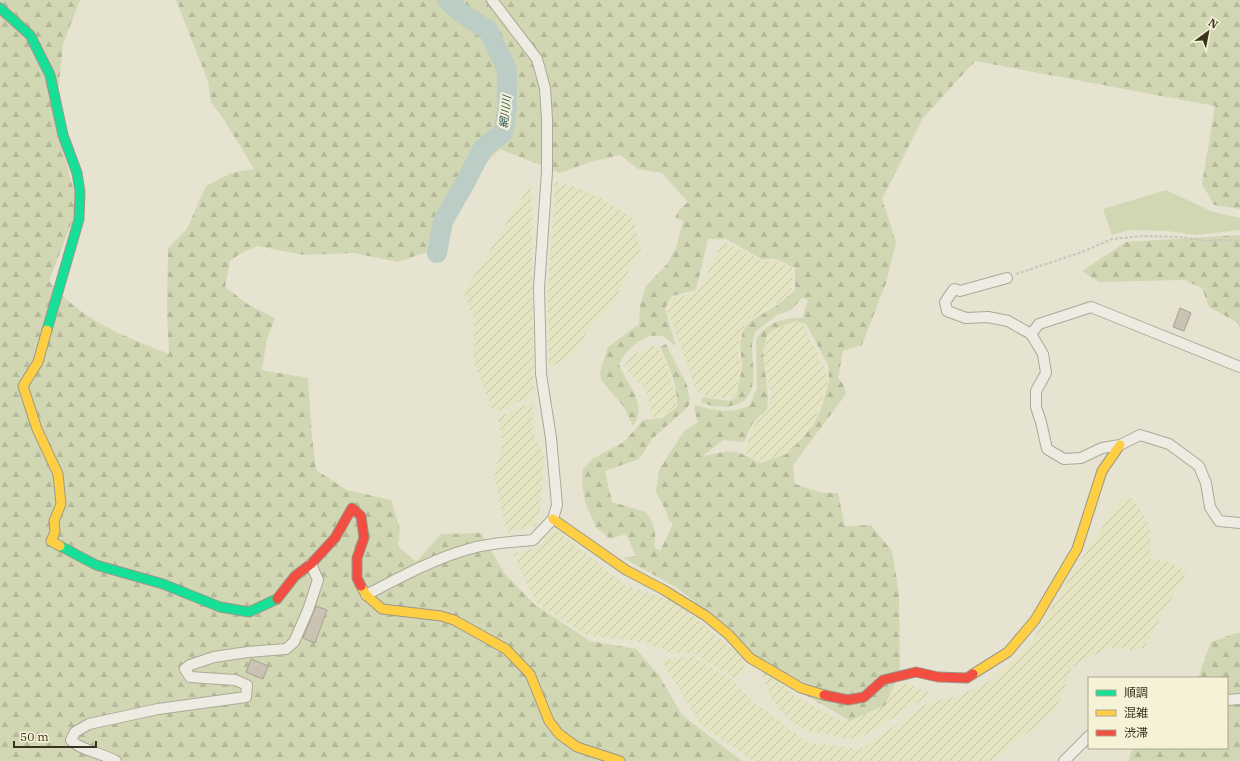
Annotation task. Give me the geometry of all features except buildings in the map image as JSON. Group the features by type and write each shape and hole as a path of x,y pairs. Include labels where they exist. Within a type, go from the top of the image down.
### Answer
{"street":[{"path":"366,594 420,568 470,548 533,540 553,519 556,505 551,438 541,374 539,288 547,172 547,119 545,88 537,59 492,0"},
{"path":"0,8 30,35 50,75 63,135 77,173 80,192 79,219 64,274 38,362 23,386 37,429 58,474 62,491 61,504 54,521 54,532 51,541 96,565 163,584 172,589 220,607 249,612 274,602 295,576 311,564 335,538 352,508 361,516 364,538 358,558 357,578 366,594 382,610 441,616 454,620 506,649 530,674 549,721 559,734 577,747 620,761"},
{"path":"1007,278 960,291 954,290 945,302 947,311 966,318 988,317 1008,321 1031,334 1043,354 1046,373 1036,391 1036,407 1047,449 1064,459 1081,458 1102,448 1120,445 1140,435 1169,444 1199,466 1206,483 1210,507 1219,521 1240,524"},
{"path":"1031,334 1039,324 1090,308 1240,367"},
{"path":"553,519 626,570 664,590 706,616 729,635 750,658 801,688 815,693 848,700 864,697 876,688 883,680 916,672 938,677 967,678 1008,652 1035,620 1069,566 1082,534 1102,471 1120,445"},
{"path":"116,761 75,745 70,740 75,732 89,724 158,709 246,697 247,685 235,680 190,677 185,669 190,665 214,656 286,649 294,642 308,610 318,580 311,564"},
{"path":"1228,700 1240,699"},
{"path":"1064,761 1083,740 1088,737"}],"path":[{"path":"1007,278 1082,252 1112,239 1142,236 1180,237 1208,241 1240,241"}],"green space":[{"path":"0,0 80,0 63,44 55,122 78,206 49,281 70,302 95,321 169,354 167,313 168,248 187,229 206,186 231,173 254,169 223,118 211,102 208,81 176,0 1240,0 1240,209 1214,205 1202,184 1215,106 975,61 923,118 882,199 896,242 886,283 862,345 843,351 838,378 843,384 846,394 793,465 795,484 822,493 838,493 845,526 871,525 892,551 899,594 900,673 885,705 850,721 802,693 764,665 710,614 676,587 623,558 636,556 626,534 610,539 596,527 585,502 582,482 583,469 592,459 624,442 643,420 662,418 677,407 676,391 670,368 660,347 666,344 687,385 690,403 687,408 653,438 639,459 605,471 612,502 646,512 654,528 654,547 660,551 673,524 669,520 656,492 659,470 684,431 698,422 694,410 695,405 716,410 730,411 750,405 757,388 756,340 764,329 770,325 790,318 804,318 803,316 808,300 802,298 791,310 777,315 755,332 752,347 753,382 751,391 747,398 741,403 731,406 708,405 701,402 703,397 729,401 736,397 742,367 740,344 743,331 749,322 776,306 795,290 795,268 776,259 761,259 726,239 708,239 696,290 672,296 665,308 676,347 664,337 650,336 632,347 619,364 635,394 639,410 633,426 624,407 601,380 600,372 608,347 639,324 640,306 646,286 668,263 676,248 683,221 675,218 679,210 688,202 662,173 638,169 620,155 590,162 560,173 500,149 474,175 444,231 442,247 398,262 354,253 304,255 257,246 240,254 230,261 225,287 249,305 275,318 267,339 262,370 308,378 316,470 347,490 391,500 400,529 398,546 416,562 441,534 481,533 505,574 534,604 590,641 636,649 660,677 682,715 742,761 0,761","holes":["795,321 806,324 828,365 829,381 822,406 814,424 789,453 760,463 744,455 733,452 721,452 703,456 723,440 744,442 752,424 767,409 768,398 763,351 767,335 772,330"]},
{"path":"555,181 580,189 602,199 633,219 641,250 624,279 613,305 591,325 574,354 549,368 548,294"},
{"path":"531,183 534,394 494,413 474,363 474,320 464,292"},
{"path":"1166,190 1213,212 1240,218 1240,230 1196,235 1167,231 1129,230 1112,235 1103,209"},
{"path":"1240,235 1240,327 1238,323 1209,307 1202,288 1184,280 1099,282 1082,271 1126,242"},
{"path":"726,243 763,261 777,261 793,268 792,289 777,303 746,321 738,343 740,371 735,396 729,399 708,397 697,391 667,310 673,298 697,293 721,246"},
{"path":"796,322 804,325 811,342 818,351 819,360 825,367 828,380 821,405 812,424 790,452 760,462 744,452 754,426 769,408 771,396 763,351 765,342 767,335 772,330"},
{"path":"656,345 667,364 676,398 676,406 662,416 652,417 647,392 624,367 628,359 638,352"},
{"path":"533,402 532,433 544,454 540,509 536,526 506,532 494,473 503,443 498,418"},
{"path":"1127,496 1134,500 1150,526 1150,559 1165,561 1187,571 1144,648 1131,650 1110,647 1072,667 1056,710 991,761 753,761 701,725 662,661 692,655 734,681 749,698 806,742 861,749 929,702 959,696 991,680 1030,644 1079,562 1120,501"},
{"path":"554,528 626,586 673,601 696,618 744,659 745,673 734,678 693,653 672,653 645,642 587,635 536,603 513,554 540,546"},
{"path":"1240,633 1240,761 1129,761 1132,749 1228,749 1228,677 1198,677 1211,642"},
{"path":"761,672 769,674 797,697 843,722 903,682 932,694 858,739 838,737 809,731 791,722 772,700"}],"waterway":[{"name":"網川川","path":"437,253 443,221 483,148 503,133 507,110 507,70 488,30 461,13 447,0"}],"traffic: fast":[{"path":"0,8 30,35 50,75 63,135 77,173 80,192 79,219 47,330"},
{"path":"60,546 96,565 163,584 220,607 249,612 277,599"}],"traffic: slow":[{"path":"47,330 38,362 23,386 37,429 58,474 61,504 54,521 55,532 51,541 60,546"},
{"path":"973,674 1008,652 1035,620 1077,549 1102,471 1120,445"},
{"path":"553,519 626,570 664,590 706,616 729,635 750,658 801,688 824,695"},
{"path":"361,586 366,595 382,609 441,616 454,620 506,649 530,674 549,721 559,734 577,747 620,761"}],"traffic: jam":[{"path":"277,599 295,576 311,564 335,538 352,508 361,516 364,538 357,558 357,578 361,586"},
{"path":"824,695 848,700 864,697 883,680 916,672 938,677 967,678 973,674"}]}
